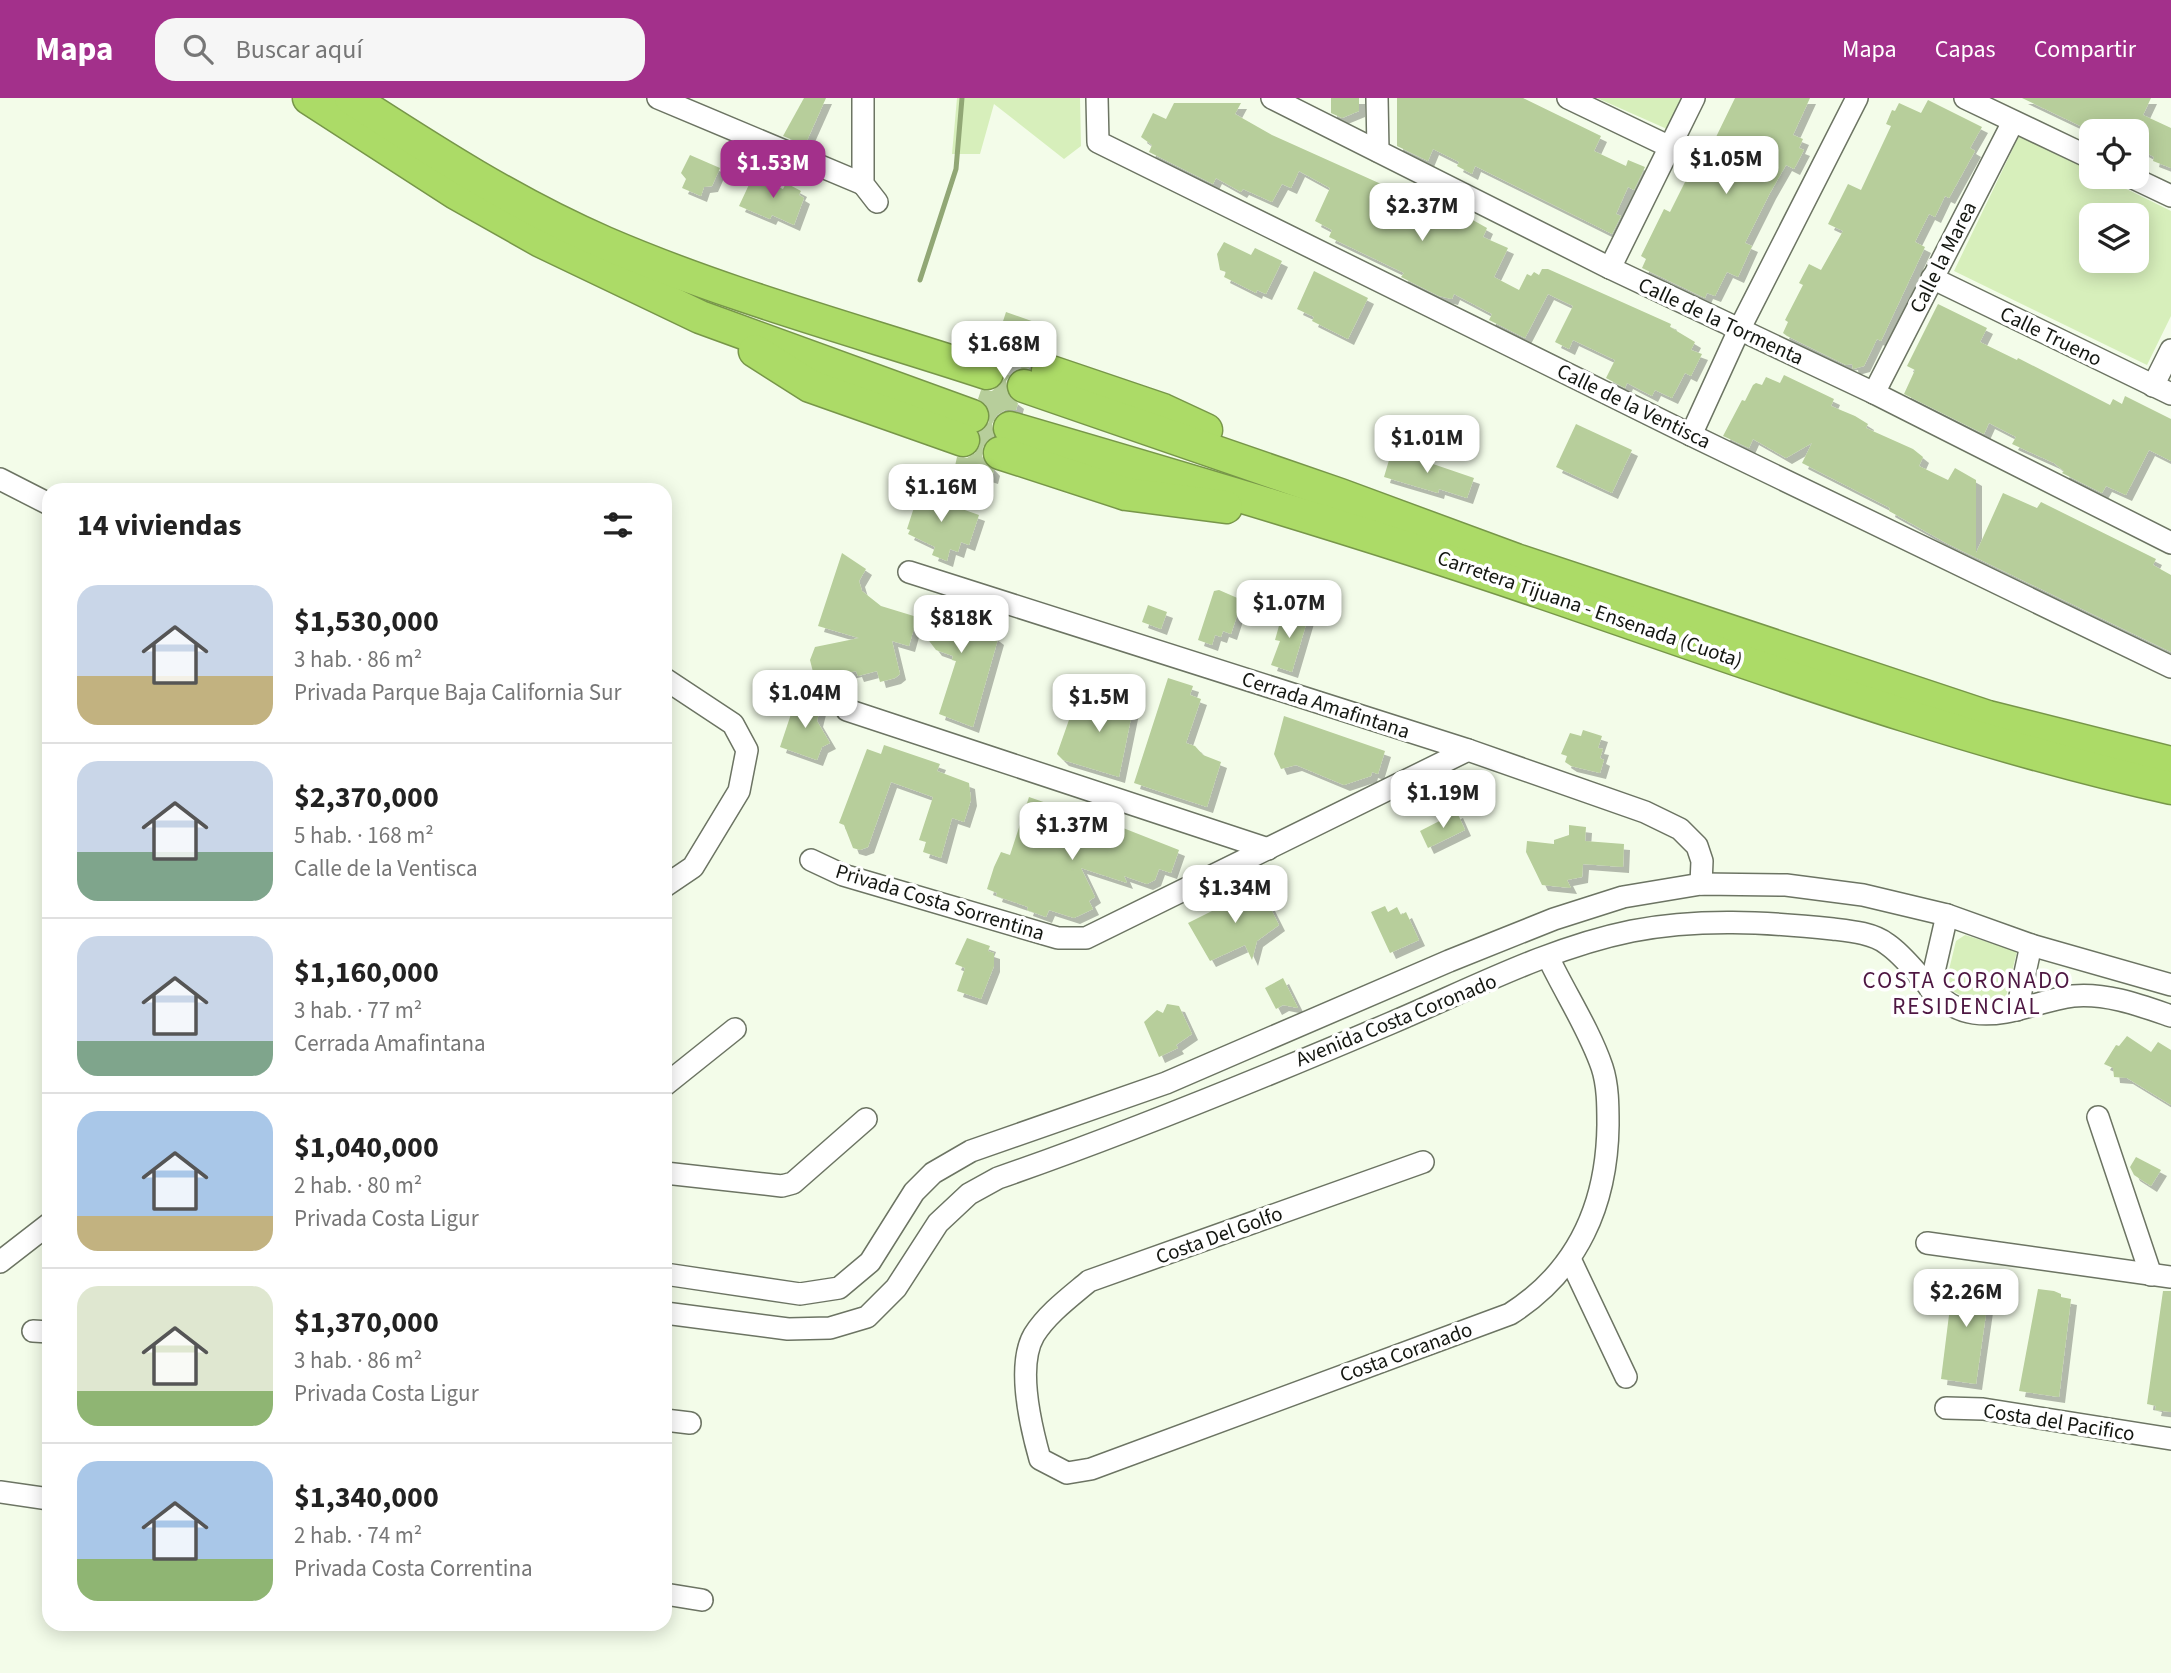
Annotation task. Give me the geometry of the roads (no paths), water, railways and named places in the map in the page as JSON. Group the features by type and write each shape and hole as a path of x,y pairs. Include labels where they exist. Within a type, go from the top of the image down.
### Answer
{"highway":[{"path":"309,98 456,193 541,241 700,317 810,386 968,428"},
{"path":"351,98 424,146 549,217 689,276 795,288 989,363"},
{"name":"Carretera Tijuana - Ensenada (Cuota)","path":"1027,375 1333,507 1898,714 2106,773 2171,788"},
{"path":"1005,440 1126,494 1333,507"},
{"name":"Carretera Tijuana - Ensenada (Cuota)","path":"1333,507 1516,560 1988,717 2171,763"}],"street":[{"path":"658,98 863,184 877,202"},
{"path":"863,98 863,184"},
{"name":"Calle de la Ventisca","path":"1097,98 1098,142 1691,435 2171,667"},
{"name":"Calle de la Tormenta","path":"1272,98 1610,268 1874,393 2171,543"},
{"path":"1377,98 1378,151"},
{"path":"1568,98 1668,146"},
{"path":"1610,268 1694,98"},
{"path":"1691,435 1739,330 1857,98"},
{"path":"1965,98 2079,152"},
{"name":"Calle la Marea","path":"1874,393 2013,122"},
{"path":"2149,185 2171,195"},
{"name":"Calle Trueno","path":"1932,278 2162,390"},
{"path":"2162,390 2171,351"},
{"path":"0,479 42,500"},
{"name":"Cerrada Amafintana","path":"909,572 1468,750 1645,811 1680,829 1697,846 1702,861 1701,884"},
{"path":"672,684 733,724 747,750 739,791 693,867 672,881"},
{"path":"847,710 1268,849 1468,750"},
{"name":"Privada Costa Sorrentina","path":"811,860 843,875 1071,940 1086,938 1268,849"},
{"name":"Avenida Costa Coronado","path":"672,1275 800,1294 839,1288 870,1262 923,1182 933,1173 971,1151 1166,1083 1555,919 1623,897 1701,884 1786,885 1863,895 1947,915 2031,945 2171,985"},
{"path":"1930,989 1947,915"},
{"name":"Avenida Costa Coronado","path":"672,1314 788,1329 830,1328 867,1317 896,1288 938,1223 969,1194 998,1178 1366,1034 1548,957 1632,931 1687,923 1770,924 1835,929 1864,934 1887,943 1930,989 1972,1013 1998,1014 2073,996 2106,996 2171,1016"},
{"path":"2017,1010 2031,945"},
{"name":"Costa Coranado","path":"1033,1337 1027,1364 1027,1393 1040,1460 1066,1473 1091,1469 1510,1314 1539,1295 1570,1259 1594,1213 1605,1172 1608,1099 1602,1067 1548,957"},
{"path":"1352,1003 1366,1034"},
{"path":"672,1079 735,1029"},
{"path":"1927,1243 2161,1276 2098,1117"},
{"path":"672,1174 782,1186 793,1183 866,1119"},
{"name":"Costa Del Golfo","path":"1033,1337 1061,1305 1088,1281 1423,1162"},
{"path":"0,1262 42,1229"},
{"path":"1570,1259 1626,1377"},
{"name":"Costa del Pacifico","path":"1946,1408 1983,1409 2171,1439"},
{"path":"672,1421 690,1423"},
{"path":"0,1492 42,1498"},
{"path":"672,1595 702,1600"}],"waterway":[{"path":"920,280 956,169 962,98"}],"tunnel":[{"path":"992,353 1030,365"}],"district":[{"name":"COSTA CORONADO RESIDENCIAL","path":"1967,993"}]}
